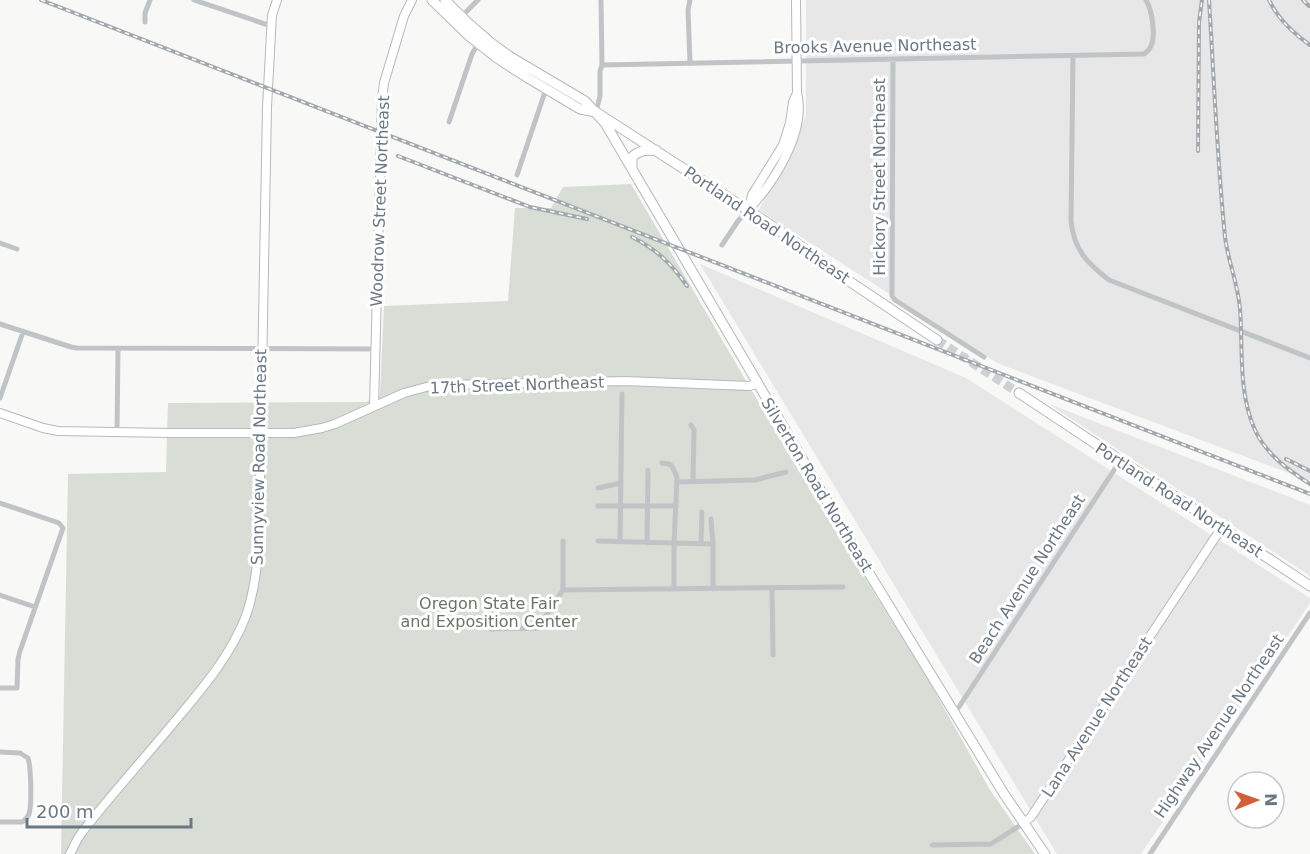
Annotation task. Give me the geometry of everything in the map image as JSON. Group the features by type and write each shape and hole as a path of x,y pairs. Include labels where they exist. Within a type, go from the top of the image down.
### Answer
{"main road":[{"name":"Sunnyview Road Northeast","path":"70,854 83,831 215,673 228,654 246,614 256,573 259,535 267,122 271,26 278,0"},
{"name":"Woodrow Street Northeast","path":"374,406 382,99 384,83 405,15 412,0"},
{"path":"432,0 458,19 510,67 580,109 596,112"},
{"path":"445,0 458,19"},
{"path":"747,211 759,199 791,146 799,116 796,0"},
{"path":"481,40 585,101 596,112"},
{"name":"Portland Road Northeast","path":"596,112 780,231 840,275 937,340"},
{"name":"Silverton Road Northeast","path":"596,112 609,128 872,578 1023,823 1045,854"},
{"path":"632,170 631,162 635,154 643,150 656,150"},
{"name":"17th Street Northeast","path":"0,413 58,431 294,433 322,428 391,398 430,386 625,381 749,386 757,384"},
{"name":"Portland Road Northeast","path":"1019,393 1310,586"},
{"name":"Lana Avenue Northeast","path":"1023,823 1030,818 1221,527"}],"street":[{"path":"145,22 150,0"},
{"path":"194,0 271,26"},
{"path":"458,19 478,0"},
{"path":"596,112 600,96 602,64 601,0"},
{"path":"690,0 688,4 690,63"},
{"name":"Brooks Avenue Northeast","path":"602,64 1140,54 1151,48 1152,40 1152,17 1146,0"},
{"path":"449,122 472,54 481,40"},
{"path":"1073,56 1071,221 1077,246 1088,263 1109,280 1310,358"},
{"name":"Hickory Street Northeast","path":"892,59 892,296 984,357"},
{"path":"516,175 546,89"},
{"path":"722,245 747,211"},
{"path":"0,243 17,249"},
{"path":"0,324 71,348 375,350"},
{"path":"0,398 23,332"},
{"path":"117,432 118,349"},
{"path":"620,542 622,394"},
{"path":"691,425 694,430 693,482"},
{"name":"Beach Avenue Northeast","path":"956,713 1120,461"},
{"path":"662,463 672,466 676,472 677,482 674,589"},
{"path":"647,543 648,470"},
{"path":"677,482 755,480 786,472"},
{"path":"598,488 621,483"},
{"path":"0,503 62,526 18,656 17,688 0,688"},
{"path":"598,506 676,506"},
{"path":"702,512 702,544"},
{"path":"711,519 713,589"},
{"path":"491,629 538,628 563,590 563,541"},
{"path":"598,541 713,544"},
{"path":"563,590 843,587"},
{"path":"772,588 772,655"},
{"path":"0,595 34,606"},
{"name":"Highway Avenue Northeast","path":"1150,854 1310,613"},
{"path":"0,752 20,753 28,758 30,788 30,812 26,820 0,822"},
{"name":"Lana Avenue Northeast","path":"932,845 992,844 1023,823"}],"shaded area":[{"path":"806,0 1310,0 1310,481 997,363 759,210 806,116"},
{"path":"700,264 966,378 1310,598 1310,603 1141,854 1057,854"},
{"path":"1049,404 1310,505 1310,576"}],"green space":[{"name":"Oregon State Fair and Exposition Center","path":"631,184 797,468 930,683 990,790 1035,854 61,854 68,474 166,472 168,403 366,402 380,395 384,306 508,301 515,208 551,208 563,187"}],"tunnel":[{"path":"937,340 1019,393"}],"railway":[{"path":"41,0 1310,494"},
{"path":"1198,151 1199,22 1202,0"},
{"path":"1209,0 1222,207 1226,246 1239,300 1242,370 1246,401 1255,430 1265,447 1286,467 1310,484"},
{"path":"1269,0 1286,25 1310,45"},
{"path":"1303,0 1309,6"},
{"path":"398,156 530,207 587,219"},
{"path":"632,237 663,258 687,286"},
{"path":"1286,459 1310,471"}]}
